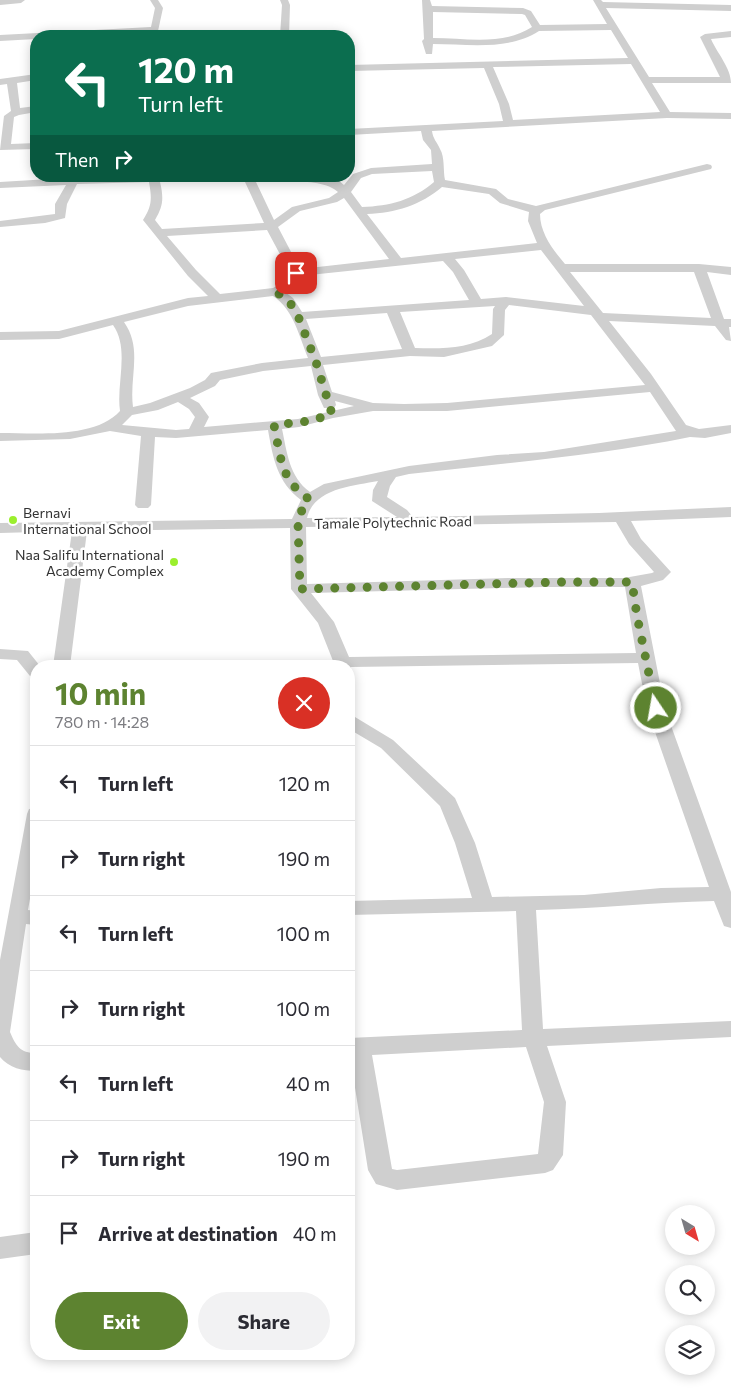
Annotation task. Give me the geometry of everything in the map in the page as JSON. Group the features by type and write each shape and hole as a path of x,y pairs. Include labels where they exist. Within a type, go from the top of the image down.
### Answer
{"street":[{"path":"0,2 21,0"},
{"path":"154,0 159,8 157,30"},
{"path":"284,0 286,5 285,30"},
{"path":"598,2 693,4 731,8"},
{"path":"598,2 667,114"},
{"path":"430,65 427,5 523,11 528,13 537,28"},
{"path":"428,41 498,42 531,34 537,28 614,27"},
{"path":"646,80 728,80 724,69 710,49 705,37 731,34"},
{"path":"0,38 30,37"},
{"path":"355,68 633,61"},
{"path":"487,64 504,104 508,122"},
{"path":"0,82 30,78"},
{"path":"12,81 13,102 8,115 2,147 30,146"},
{"path":"8,115 30,110"},
{"path":"355,132 667,114 731,116"},
{"path":"426,128 428,140 436,150 440,183"},
{"path":"355,179 357,176 371,171 437,167"},
{"path":"440,183 492,191 504,201 536,210 707,167"},
{"path":"0,185 73,182"},
{"path":"0,224 45,220 61,216 61,204 73,182"},
{"path":"156,182 158,199 149,220 192,273 217,298"},
{"path":"250,182 257,199 296,273"},
{"path":"334,182 345,192 398,263"},
{"path":"158,233 272,226 296,209 329,202 345,192 352,182"},
{"path":"360,211 378,210 413,202 426,196 440,183"},
{"path":"536,210 534,221 544,246 654,388 681,428 688,433"},
{"path":"296,273 544,246"},
{"path":"446,257 458,270 477,303"},
{"path":"561,268 699,268 731,272"},
{"path":"699,268 731,337"},
{"path":"0,336 59,334 188,302 276,292 288,286 296,273"},
{"path":"276,292 289,301 298,316 316,362 332,414"},
{"path":"110,427 127,412 154,407 178,398 210,382 216,376 240,373 262,367 410,352 444,353 487,344 498,335 499,308 506,301"},
{"path":"298,316 506,301 596,314 724,322"},
{"path":"391,308 410,352"},
{"path":"117,321 126,334 128,357 125,397 127,412"},
{"path":"0,437 82,434 110,427 176,434 310,421 332,414 372,407 447,407 654,388"},
{"path":"326,395 338,396 372,407"},
{"path":"178,398 194,406 202,417 194,432"},
{"path":"274,425 286,477 298,492 309,499"},
{"path":"341,660 326,622 300,589 298,524 301,512 309,499 329,487 391,474 497,459 544,456 627,445 688,433 731,429"},
{"path":"143,505 148,431"},
{"path":"391,474 378,496 380,501 402,513 409,521"},
{"path":"696,513 731,512"},
{"path":"696,513 731,521"},
{"name":"Tamale Polytechnic Road","path":"0,528 298,524 621,517 696,513"},
{"path":"300,589 632,582 654,579 660,576 662,572 634,541 621,517"},
{"path":"62,660 80,527"},
{"path":"632,582 656,708 731,921"},
{"path":"0,654 22,654 30,664"},
{"path":"355,664 646,658"},
{"path":"355,725 388,744 448,803 465,842 484,904"},
{"path":"0,1030 27,917 30,883"},
{"path":"355,908 584,902 661,895 722,894"},
{"path":"355,1052 380,1170 384,1177 397,1180 545,1163 552,1155 555,1102 533,1037 526,903"},
{"path":"355,1047 731,1029"},
{"path":"0,1035 3,1045 13,1059 30,1062"},
{"path":"0,1248 30,1244"}],"place":[{"name":"Bernavi International School","path":"13,520"},
{"name":"Naa Salifu International Academy Complex","path":"174,562"}],"route":[{"path":"296,273 288,286 276,292 289,301 298,316 316,362 332,414 310,421 274,425 286,477 298,492 309,499 301,512 298,524 300,589 632,582 656,708"}]}
